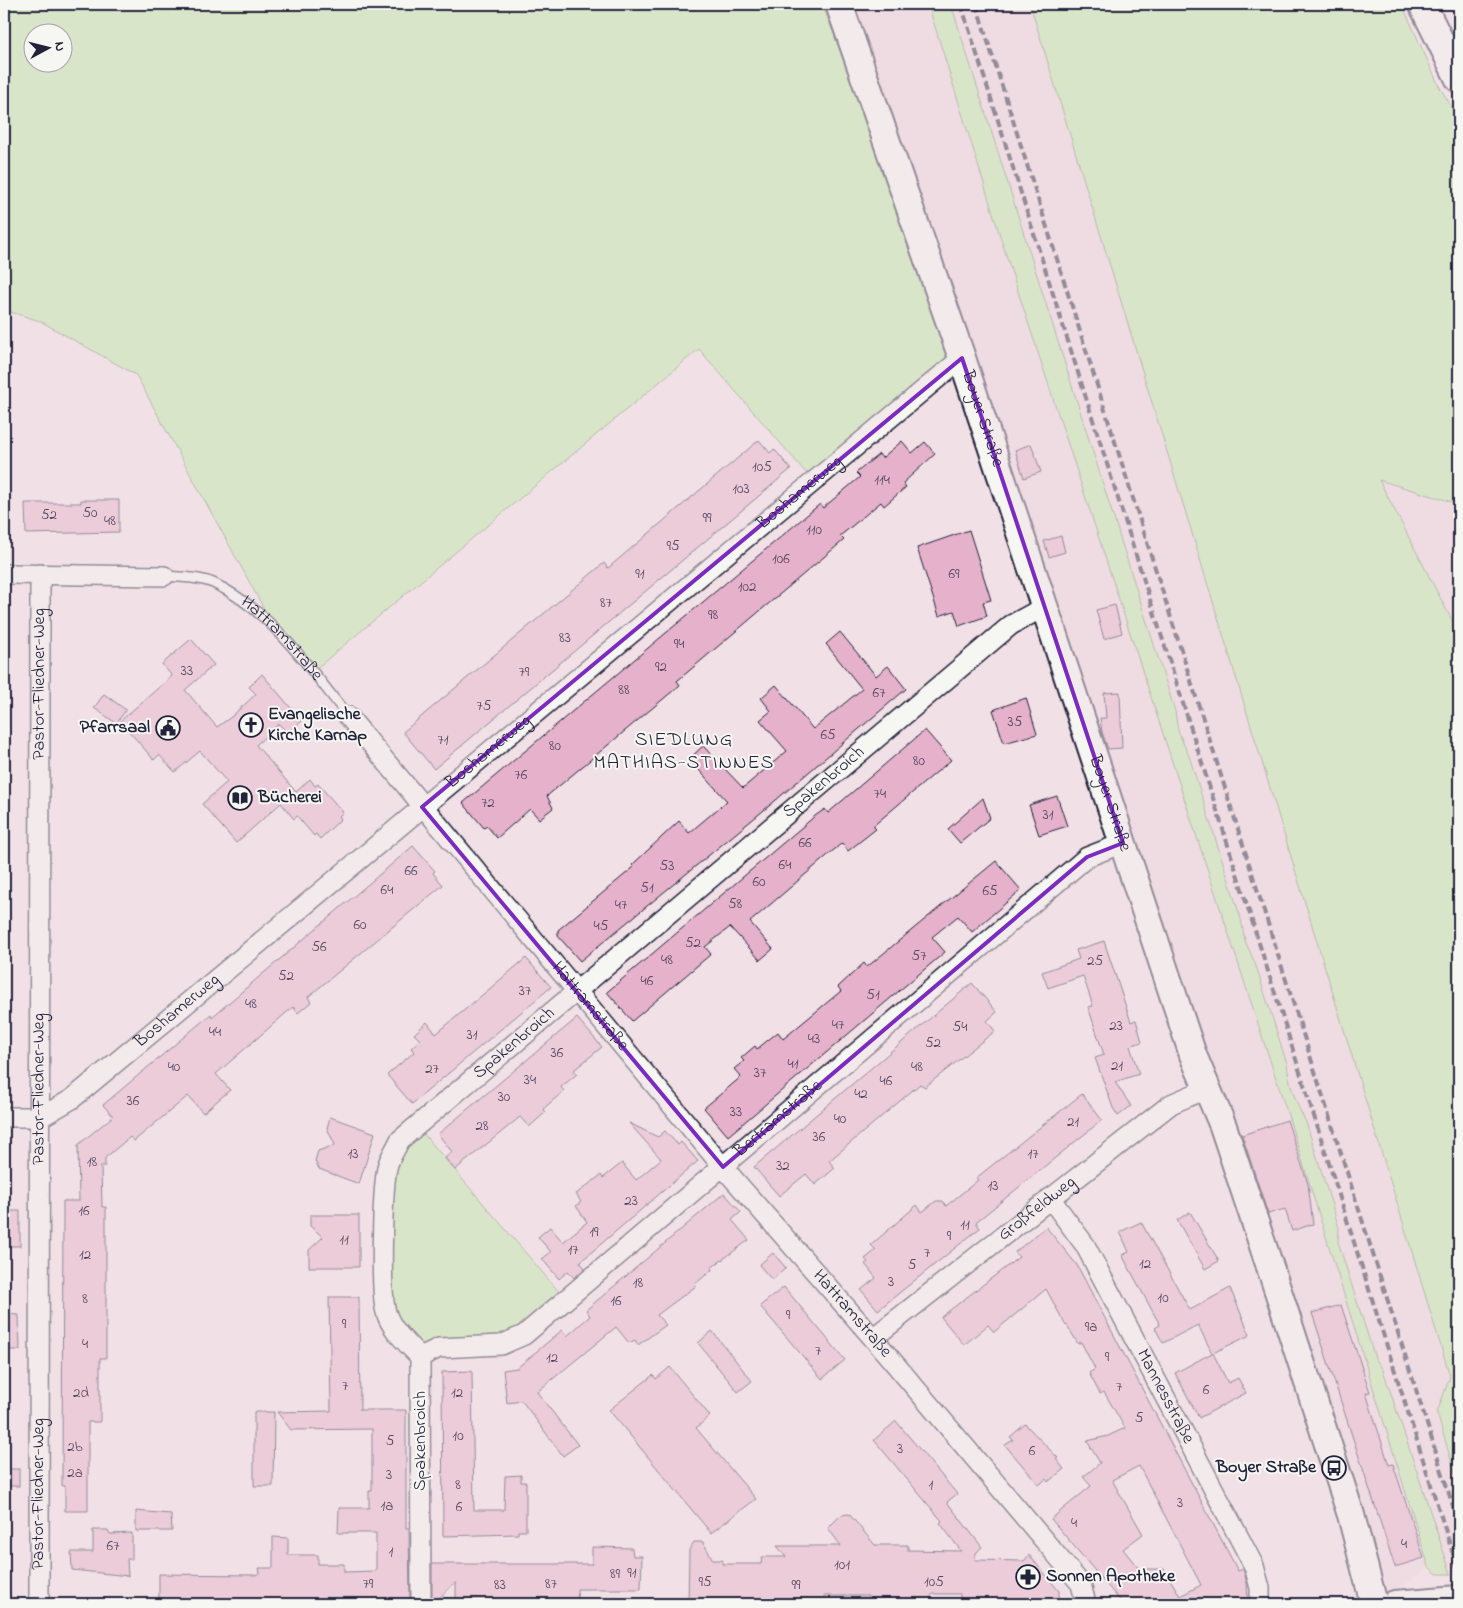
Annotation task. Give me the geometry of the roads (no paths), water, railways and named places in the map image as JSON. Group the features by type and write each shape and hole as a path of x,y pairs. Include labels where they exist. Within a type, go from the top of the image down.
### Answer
{"street":[{"name":"Boyer Straße","path":"839,4 962,358 1206,1089 1223,1126 1284,1306 1351,1515 1374,1604"},
{"path":"1422,4 1459,79"},
{"name":"Boshamerweg","path":"41,1117 72,1099 962,358"},
{"name":"Hattramstraße","path":"4,574 164,576"},
{"name":"Pastor-Fliedner-Weg","path":"39,1604 41,1117 40,574"},
{"name":"Spakenbroich","path":"421,1604 420,1357 396,1332 386,1312 384,1290 384,1189 388,1164 400,1140 579,991 1010,625 1044,607"},
{"name":"Hattramstraße","path":"348,716 422,807 579,991 723,1167 873,1338 1081,1584 1086,1604"},
{"name":"Bertramstraße","path":"420,1357 439,1348 501,1345 524,1335 1087,857 1123,843"},
{"name":"Großfeldweg","path":"873,1338 1170,1104 1206,1089"},
{"path":"4,1117 41,1117"},
{"name":"Mannesstraße","path":"1050,1198 1085,1245 1254,1566 1260,1588 1260,1604"},
{"path":"1395,1604 1459,1599"}],"lane":[{"name":"Hattramstraße","path":"164,576 212,582 251,606 274,628 348,716"}],"railway":[{"path":"961,4 1459,1573"},
{"path":"976,4 1459,1525"}],"place":[{"name":"Evangelische Kirche Karnap","path":"251,725"},
{"name":"Pfarrsaal","path":"168,728"},
{"name":"Bücherei","path":"240,798"},
{"name":"Boyer Straße","path":"1334,1468"},
{"name":"Sonnen Apotheke","path":"1028,1577"}],"district":[{"name":"SIEDLUNG MATHIAS-STINNES","path":"684,752"}]}
